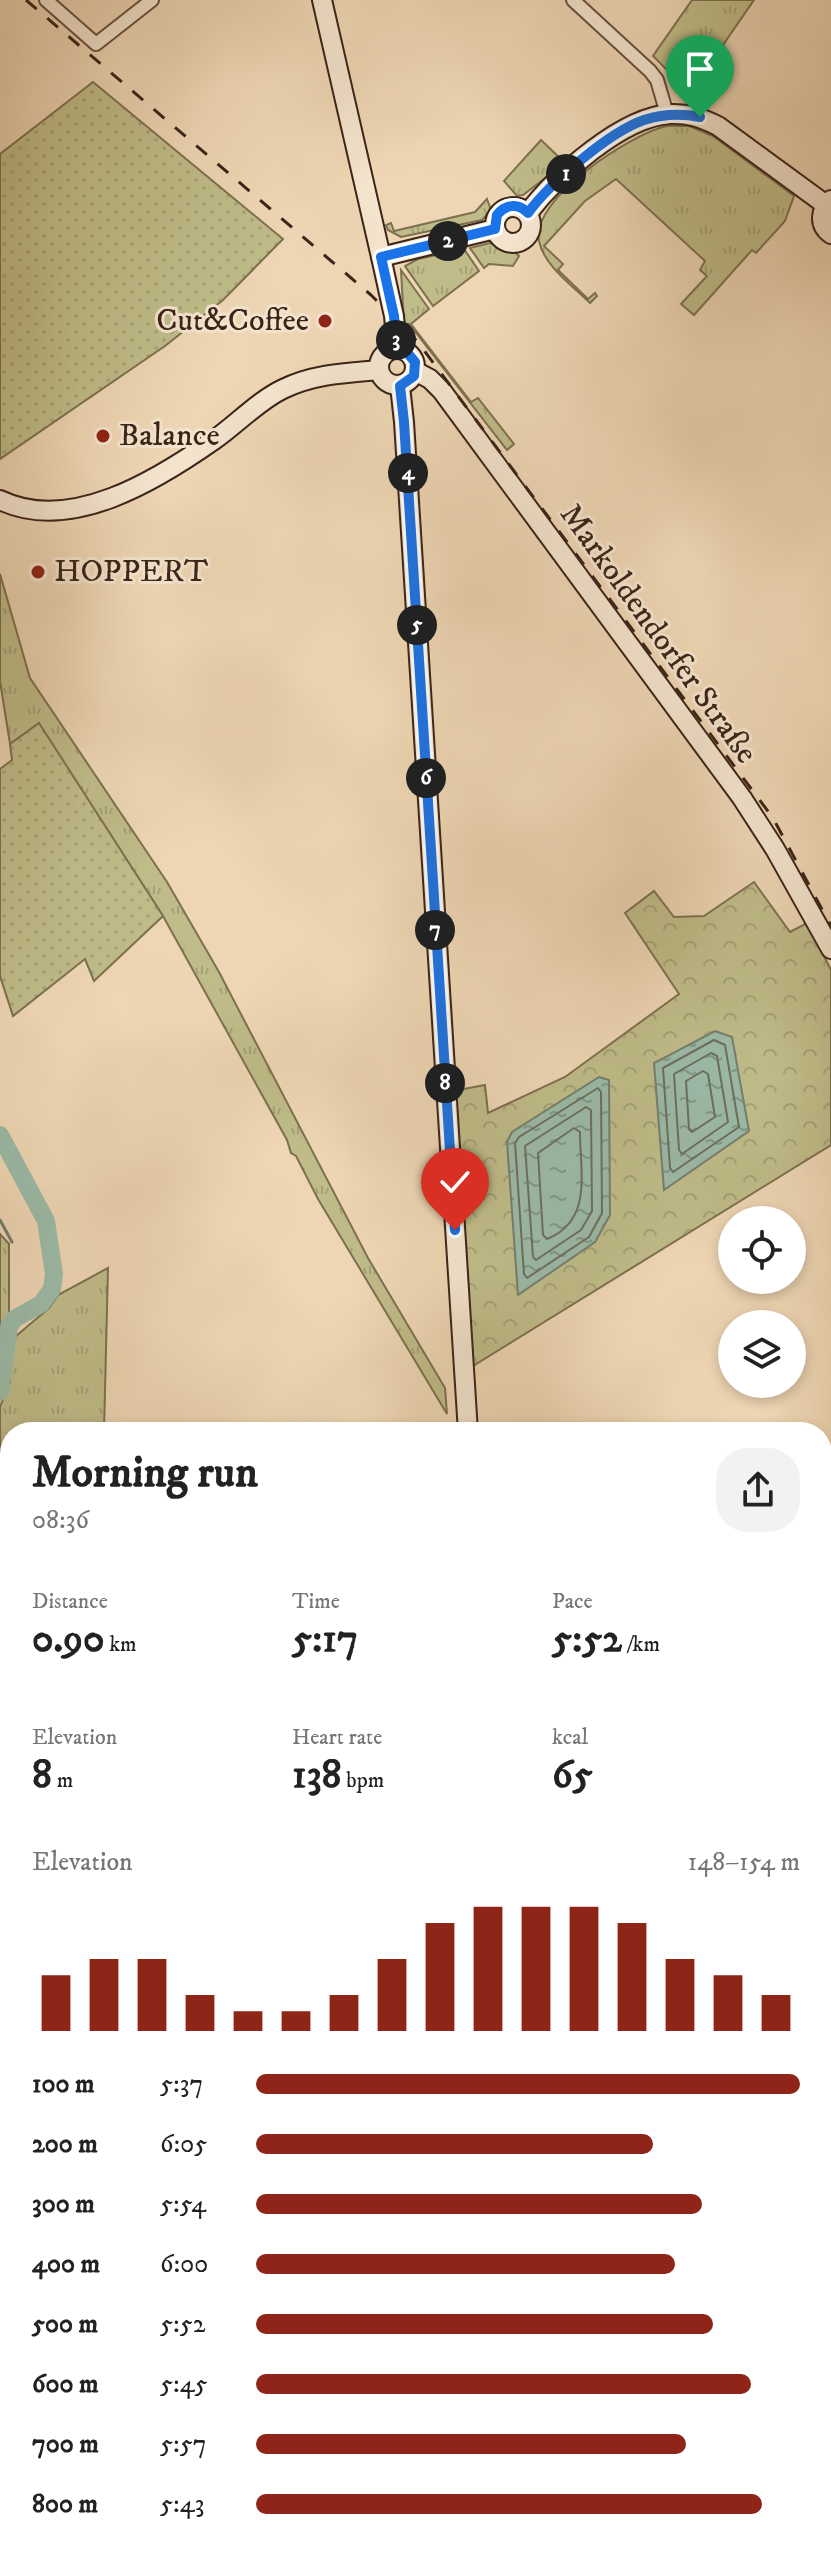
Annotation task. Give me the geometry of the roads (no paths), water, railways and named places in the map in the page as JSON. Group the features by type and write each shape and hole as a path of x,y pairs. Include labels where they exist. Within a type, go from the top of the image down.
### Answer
{"main road":[{"path":"322,0 394,316 397,348"},
{"path":"528,213 550,188 608,140 641,121 667,114 700,117 718,126 828,203 822,211 823,225 831,234"},
{"path":"514,206 528,213 532,224 523,240 506,242 495,229 495,219 504,208 514,206"},
{"path":"381,257 495,229"},
{"path":"397,348 411,355 415,371 410,381 400,386 387,383 379,370 384,353 397,348"},
{"path":"0,500 26,510 51,512 86,506 129,490 157,475 213,440 279,390 309,377 379,370"},
{"name":"Markoldendorfer Straße","path":"415,371 430,379 442,391 742,798 775,849 831,949"},
{"path":"400,386 467,1422"}],"street":[{"path":"46,0 96,44 152,0"},
{"path":"573,0 650,71 661,92 667,114"}],"water":[{"path":"715,1031 732,1037 749,1131 664,1190 654,1063"},
{"path":"599,1077 609,1080 610,1215 595,1242 518,1295 507,1142 512,1132"}],"waterway":[{"path":"0,1135 46,1221 54,1274 52,1289 41,1304 14,1319 9,1327 0,1392"},
{"path":"0,1220 12,1242"}],"railway":[{"path":"26,0 371,295 417,341 773,818 831,926"}],"place":[{"name":"Cut&Coffee","path":"325,321"},
{"name":"Balance","path":"103,436"},
{"name":"HOPPERT","path":"38,572"}]}
